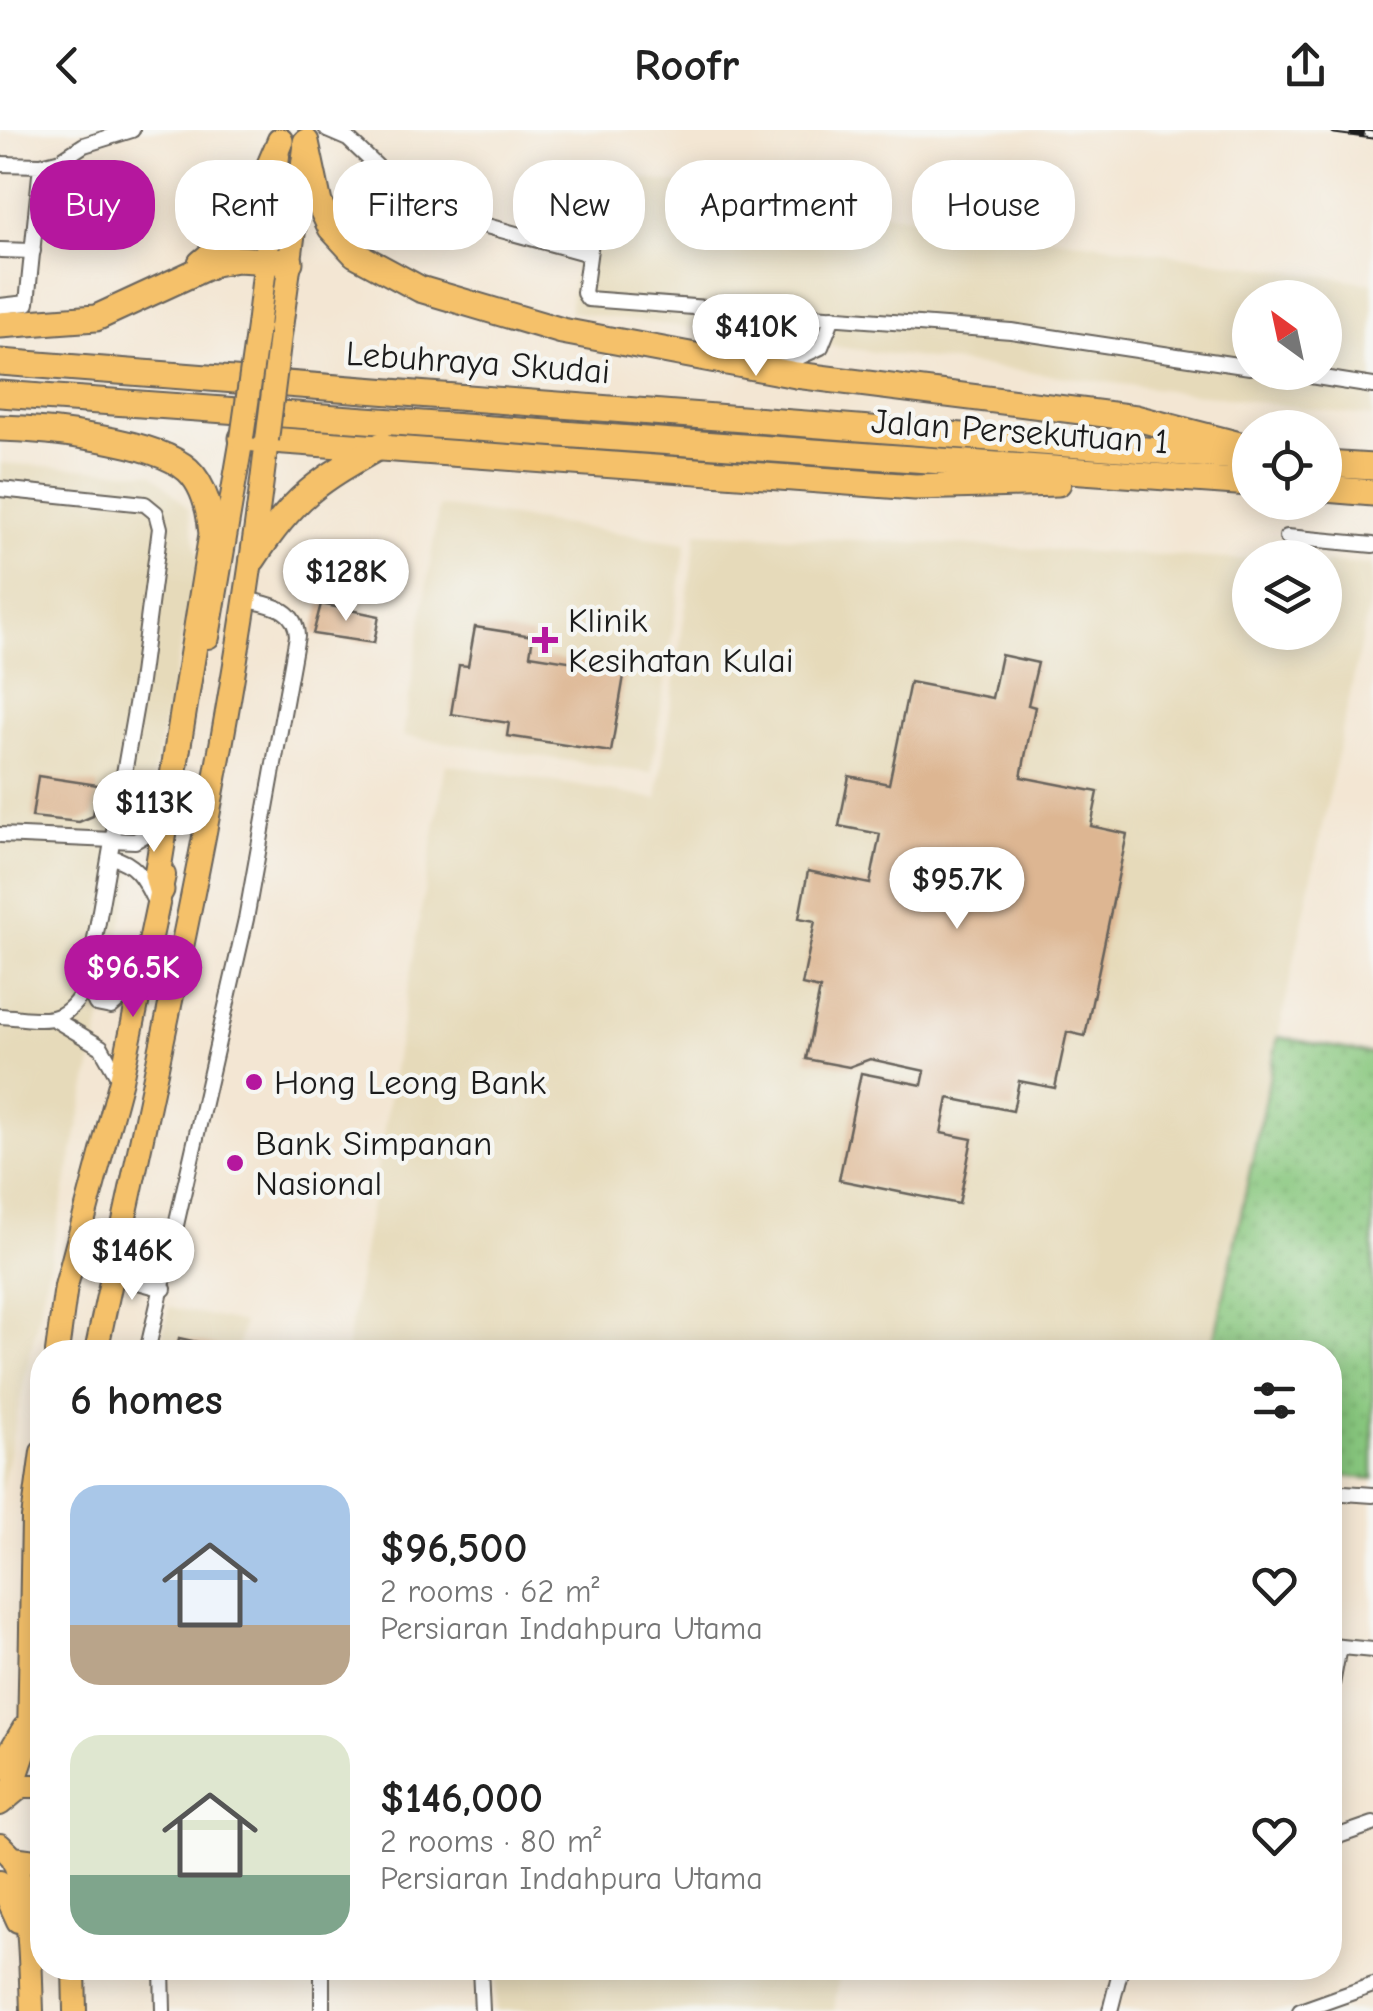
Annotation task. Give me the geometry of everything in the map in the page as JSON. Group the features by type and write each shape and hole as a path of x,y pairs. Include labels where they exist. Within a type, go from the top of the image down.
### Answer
{"highway":[{"path":"176,281 223,246 300,135"},
{"path":"300,135 319,203 331,228 355,254 380,271 420,289 562,331 796,375 1136,418 1232,443"},
{"path":"0,325 96,318 215,264 277,260"},
{"name":"Lebuhraya Skudai","path":"0,362 1232,457"},
{"name":"Jalan Persekutuan 1","path":"0,394 1198,479"},
{"path":"0,428 141,448 188,470 202,491 212,534 165,815 157,875 160,899"},
{"path":"255,439 382,445 914,487 1198,479 1232,482"},
{"path":"253,558 282,514 312,485 382,445"},
{"path":"1342,465 1373,467"},
{"path":"1342,490 1373,493"}],"main road":[{"path":"59,1340 66,1286 144,978 255,439 277,260 300,135"},
{"path":"98,1340 202,853 253,558 255,439"},
{"path":"0,1768 30,1718"},
{"path":"6,1798 24,1762 30,1718"},
{"path":"6,1798 30,1790"},
{"path":"6,1851 30,1858"},
{"path":"6,1851 22,1885 30,1957"},
{"path":"0,1882 30,1957"},
{"path":"31,1980 32,2011"},
{"path":"74,1980 75,2011"}],"street":[{"path":"61,160 84,144 132,130"},
{"path":"300,135 348,139 421,208 589,254"},
{"path":"0,164 30,165"},
{"path":"0,250 30,250"},
{"path":"0,306 20,307 29,295 33,250"},
{"path":"590,250 584,292 588,299 1011,330 1232,364"},
{"path":"633,343 791,360 821,347 834,317"},
{"path":"1342,381 1373,386"},
{"path":"0,490 145,504 159,520 140,682 86,985 75,1006 54,1019"},
{"path":"1287,536 1373,545"},
{"path":"150,1340 246,918 297,636 295,622 286,611 245,599"},
{"path":"0,835 112,850 154,830 165,815"},
{"path":"112,850 137,870 160,899"},
{"path":"86,985 96,1004 111,1007 144,978"},
{"path":"0,1016 54,1019 102,1047 120,1080"},
{"path":"112,1275 164,1288"},
{"path":"1342,1493 1373,1495"},
{"path":"1342,1647 1373,1650"},
{"path":"1342,1835 1373,1824"},
{"path":"162,1980 163,2011"},
{"path":"322,1980 322,2011"},
{"path":"481,1980 482,2011"},
{"path":"1110,2011 1118,1980"},
{"path":"1300,2011 1373,1985"}],"shaded area":[{"path":"645,179 665,182 665,250 892,250 892,214 912,217 912,250 1075,250 1075,240 1373,283 1373,417 569,312 578,250 645,250"},
{"path":"0,463 152,473 188,508 199,560 0,1495"},
{"name":"Klinik Kesihatan Kulai","path":"439,506 686,543 651,773 403,736"},
{"path":"697,532 1232,559 1232,650 1342,650 1342,564 1373,565 1373,585 1215,1340 348,1340 446,764 657,799"},
{"path":"169,1307 243,1323 239,1340 162,1340"},
{"path":"496,1980 838,1980 834,2011 496,2011"}],"green space":[{"path":"1278,1037 1373,1054 1373,1479 1342,1476 1342,1340 1215,1340"}],"building":[{"path":"321,604 379,616 374,643 313,634"},
{"path":"475,627 533,636 530,655 625,670 611,752 507,736 509,723 451,714 459,665 468,666"},
{"path":"1001,655 1038,663 1028,705 1035,707 1021,777 1098,792 1091,826 1127,834 1085,1036 1067,1032 1055,1088 1019,1081 1013,1111 948,1098 941,1133 972,1139 959,1204 839,1180 861,1073 922,1085 925,1071 870,1059 849,1067 806,1059 820,989 802,985 815,921 799,918 808,871 870,884 880,834 839,826 849,776 889,784 910,682 992,698"},
{"path":"38,776 98,785 93,816 79,822 32,817"}],"railway":[{"path":"1335,130 1373,135"}],"place":[{"name":"Klinik Kesihatan Kulai","path":"545,640"},
{"name":"Hong Leong Bank","path":"254,1082"},
{"name":"Bank Simpanan Nasional","path":"235,1163"}]}
